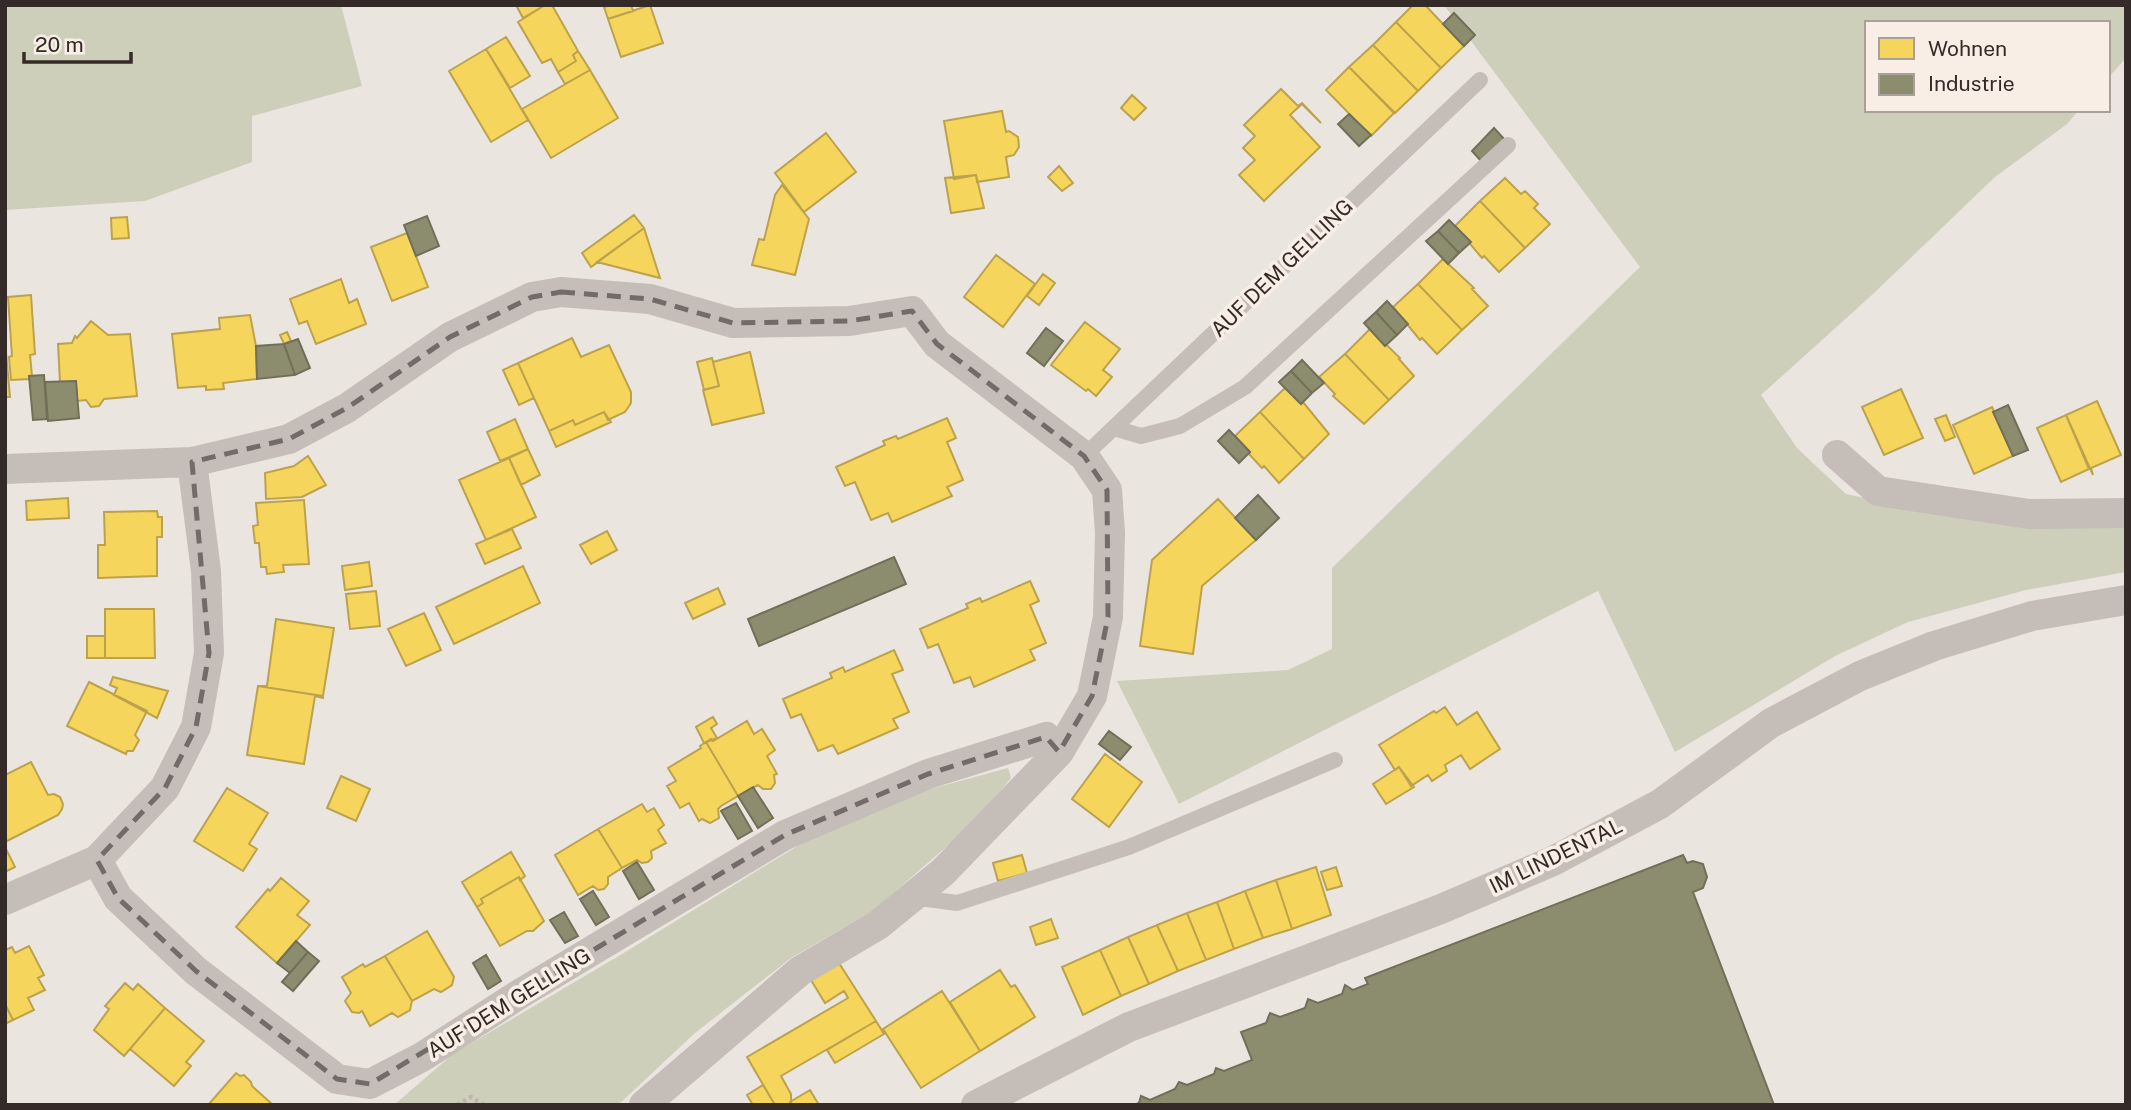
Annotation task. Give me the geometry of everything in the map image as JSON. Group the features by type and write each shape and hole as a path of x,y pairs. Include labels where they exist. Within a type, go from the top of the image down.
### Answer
{"street":[{"path":"5,469 192,462 289,439 347,408 450,337 532,298 561,292 650,299 733,323 849,320 912,311 937,344 1084,456 1107,491 1110,533 1108,617 1092,696 1059,752 943,872 878,925 800,971 644,1105"},
{"path":"1838,456 1878,491 2029,514 2126,513"},
{"path":"5,900 97,860 164,788 196,727 209,653 206,571 192,462"},
{"name":"IM LINDENTAL","path":"976,1105 1129,1027 1441,909 1553,862 1660,804 1771,723 1860,676 1934,646 2032,616 2126,600"},
{"name":"AUF DEM GELLING","path":"97,860 118,898 195,971 337,1079 370,1084 422,1057 518,995 785,835 928,774 1046,737 1059,752"}],"lane":[{"name":"AUF DEM GELLING","path":"1084,456 1480,80"},
{"path":"1114,428 1140,436 1180,426 1245,387 1508,145"},
{"path":"912,897 957,903 1129,847 1335,760"}],"path":[{"path":"457,1105 471,1097 484,1105"}],"highlighted area":[{"path":"561,292 650,299 733,323 849,321 912,311 937,344 1084,456 1107,490 1108,617 1092,696 1059,752 1046,737 928,774 785,835 370,1084 337,1079 196,971 118,898 97,860 165,788 196,727 209,653 192,462 289,439 347,408 450,337 532,297"}],"green space":[{"path":"5,5 341,5 362,86 252,116 252,162 145,201 5,210"},
{"path":"1444,5 2126,5 2126,58 2110,76 2110,21 1865,21 1865,112 2077,112 2067,124 1995,177 1873,294 1761,395 1797,448 1846,494 1916,509 2126,523 2126,572 2026,590 1908,622 1835,656 1675,752 1598,591 1179,804 1117,681 1288,670 1332,649 1332,568 1640,267"},
{"path":"1008,768 1011,778 978,819 874,910 791,958 695,1033 618,1105 394,1105 453,1054 799,845 856,815 908,795"}],"building: Wohnen":[{"path":"516,5 545,5 523,18"},
{"path":"545,5 552,5 578,51 573,55 576,61 558,72 551,59 542,63 518,22"},
{"path":"631,5 633,11 608,19 604,7"},
{"path":"650,5 663,43 621,57 608,19"},
{"path":"1413,5 1425,5 1464,46 1441,68 1396,22"},
{"path":"1396,22 1441,68 1418,91 1373,45"},
{"path":"506,37 530,76 510,88 486,49"},
{"path":"1373,45 1418,91 1395,113 1349,67"},
{"path":"486,49 528,120 491,142 449,71"},
{"path":"578,51 590,70 565,84 558,72 576,61 573,55"},
{"path":"1349,67 1394,113 1371,136 1326,90"},
{"path":"590,70 618,118 551,158 522,109"},
{"path":"1281,89 1298,106 1302,103 1321,123 1302,104 1290,115 1320,147 1264,201 1239,175 1255,160 1243,148 1255,136 1244,125"},
{"path":"1132,95 1146,108 1134,120 1121,108"},
{"path":"1002,111 1006,132 1018,137 1019,147 1014,155 1006,157 1009,177 977,182 976,175 954,179 944,121"},
{"path":"826,133 856,172 804,212 775,173"},
{"path":"1059,166 1073,183 1062,191 1048,177"},
{"path":"976,175 984,208 951,213 945,178"},
{"path":"1505,178 1521,194 1525,191 1538,204 1534,208 1550,224 1525,248 1480,201"},
{"path":"782,185 809,219 795,275 752,265 759,239 764,240 775,195"},
{"path":"1480,201 1525,248 1499,272 1484,256 1482,258 1455,226"},
{"path":"634,215 644,228 591,267 582,253"},
{"path":"127,217 129,238 112,239 111,218"},
{"path":"644,228 660,278 597,262"},
{"path":"407,233 428,287 392,301 371,247"},
{"path":"996,255 1035,284 1003,327 964,297"},
{"path":"1443,259 1474,288 1472,289 1488,306 1462,330 1418,284"},
{"path":"1043,274 1055,283 1039,305 1027,296"},
{"path":"341,279 349,303 357,299 366,324 316,344 307,321 299,324 290,299"},
{"path":"1418,284 1462,330 1437,354 1422,338 1420,340 1393,307"},
{"path":"31,295 35,354 30,355 32,376 29,376 29,379 11,380 8,297"},
{"path":"250,315 256,346 257,379 223,383 224,389 206,390 206,386 178,388 172,334 220,329 219,318"},
{"path":"91,321 108,335 130,334 137,396 104,399 99,406 91,407 86,400 77,401 76,381 60,382 58,344 72,343 75,336 77,338"},
{"path":"1085,322 1120,349 1103,370 1112,377 1096,396 1051,365"},
{"path":"1370,329 1414,376 1389,400 1345,354"},
{"path":"287,332 291,341 284,344 280,335"},
{"path":"572,338 581,357 609,345 631,392 631,403 625,412 608,420 604,412 575,425 573,420 549,431 518,363"},
{"path":"5,341 10,397 5,397"},
{"path":"750,352 764,413 712,425 703,390 719,386 713,362"},
{"path":"1345,354 1389,400 1364,424 1333,396 1335,394 1319,377"},
{"path":"712,358 719,386 704,390 697,362"},
{"path":"518,363 534,398 519,405 503,370"},
{"path":"1285,388 1301,404 1303,402 1329,434 1304,459 1260,412"},
{"path":"1901,389 1923,438 1884,455 1862,407"},
{"path":"2097,401 2121,455 2091,468 2093,475 2066,415"},
{"path":"1992,407 2013,456 1974,474 1953,425"},
{"path":"604,412 611,422 556,447 549,431 573,420 575,425"},
{"path":"1260,412 1304,459 1279,483 1264,466 1262,468 1235,436"},
{"path":"1946,415 1955,437 1945,441 1935,419"},
{"path":"2066,415 2089,469 2061,482 2037,428"},
{"path":"947,418 956,438 947,442 963,480 947,487 952,496 892,522 888,513 871,520 855,482 845,486 836,467 885,445 883,441 896,436 898,439"},
{"path":"515,419 528,449 500,461 487,432"},
{"path":"528,449 540,475 521,485 509,458"},
{"path":"308,456 326,485 302,497 266,499 265,473 294,466"},
{"path":"509,458 536,517 486,540 459,480"},
{"path":"68,498 69,518 27,520 26,501"},
{"path":"1218,499 1256,540 1202,586 1193,654 1140,646 1152,560"},
{"path":"304,500 309,564 283,565 284,572 267,574 266,567 261,567 259,543 255,543 253,526 258,525 256,503"},
{"path":"157,511 158,517 162,517 162,537 157,537 157,576 98,578 98,545 105,545 104,512"},
{"path":"512,529 521,548 485,564 476,544"},
{"path":"607,531 617,550 591,564 580,545"},
{"path":"369,562 372,586 345,590 342,566"},
{"path":"523,566 540,603 454,644 436,607"},
{"path":"1030,581 1039,601 1030,605 1046,643 1030,650 1035,660 974,687 970,677 954,683 938,644 928,648 920,629 968,608 966,604 980,598 982,602"},
{"path":"718,588 725,604 693,619 685,603"},
{"path":"376,591 380,626 350,629 346,594"},
{"path":"105,609 154,609 155,658 105,658"},
{"path":"424,613 441,650 406,666 388,629"},
{"path":"276,619 334,628 323,696 258,686 267,686"},
{"path":"87,636 105,636 105,658 87,658"},
{"path":"894,650 903,670 892,674 909,712 893,719 898,728 838,754 833,745 818,751 801,714 791,718 783,699 832,678 830,673 843,667 845,672"},
{"path":"113,677 168,691 157,718 114,695 117,688 110,685"},
{"path":"89,682 147,711 135,735 139,740 133,751 127,751 126,754 67,726"},
{"path":"258,686 323,696 315,696 304,764 247,755"},
{"path":"1445,707 1457,725 1477,712 1500,749 1470,769 1461,755 1445,765 1447,771 1432,781 1428,775 1411,786 1399,767 1395,770 1379,745"},
{"path":"713,717 717,724 711,728 717,738 704,743 696,727"},
{"path":"747,721 754,734 762,729 775,750 767,756 777,774 774,775 775,783 771,789 763,789 758,785 738,796 706,742 711,739 713,741"},
{"path":"706,742 738,796 721,806 718,809 719,818 710,823 702,819 699,821 689,803 680,808 667,786 676,781 668,768 701,748"},
{"path":"1105,754 1142,782 1109,827 1072,799"},
{"path":"31,762 48,795 60,797 62,809 58,815 5,842 5,775"},
{"path":"1399,767 1414,787 1386,804 1373,784"},
{"path":"341,776 370,789 356,821 327,808"},
{"path":"227,788 268,813 249,844 257,849 243,871 194,841"},
{"path":"642,804 647,812 654,808 664,825 658,830 666,843 651,851 652,858 648,862 637,860 622,868 598,829"},
{"path":"598,829 622,868 608,877 608,884 604,889 598,890 593,886 578,895 555,855"},
{"path":"5,847 15,867 5,872"},
{"path":"511,852 525,876 481,899 483,903 477,907 462,882"},
{"path":"1022,855 1027,873 998,881 993,863"},
{"path":"1316,867 1331,915 1292,929 1276,880"},
{"path":"1336,867 1342,886 1327,890 1321,872"},
{"path":"519,877 544,921 533,931 527,931 500,946 477,907 483,903 481,899"},
{"path":"281,878 309,901 297,915 310,925 277,963 236,927 268,889 270,891"},
{"path":"1276,880 1292,929 1263,938 1245,891"},
{"path":"1245,891 1263,938 1234,949 1217,902"},
{"path":"1217,902 1234,949 1206,960 1187,913"},
{"path":"1187,913 1206,960 1178,971 1157,925"},
{"path":"1051,919 1058,938 1036,945 1030,927"},
{"path":"1157,925 1178,971 1149,984 1128,937"},
{"path":"427,931 454,977 452,985 441,992 434,989 412,1001 385,956"},
{"path":"1128,937 1149,984 1121,996 1100,950"},
{"path":"29,946 44,975 38,978 45,990 28,998 34,1010 13,1020 5,1004 5,950 12,947 15,953"},
{"path":"1100,950 1121,996 1083,1015 1062,967"},
{"path":"385,956 412,1001 410,1010 398,1017 392,1013 370,1026 362,1011 352,1012 345,1001 351,993 342,977 363,964 365,967"},
{"path":"839,963 876,1021 781,1076 791,1094 791,1105 775,1105 747,1057 848,998 844,991 825,1003 811,980"},
{"path":"1000,970 1011,987 1015,985 1035,1017 980,1051 950,1002"},
{"path":"125,983 133,990 138,984 165,1008 124,1056 94,1030 109,1009 105,1006"},
{"path":"942,991 980,1051 921,1088 883,1029"},
{"path":"5,1004 13,1020 5,1024"},
{"path":"165,1008 204,1041 186,1062 191,1066 174,1086 130,1049"},
{"path":"876,1021 884,1034 835,1063 827,1050"},
{"path":"236,1073 244,1075 273,1105 208,1105"},
{"path":"763,1085 775,1105 753,1105 747,1095"},
{"path":"810,1090 819,1105 791,1105 790,1102"}],"building: Industrie":[{"path":"1454,13 1475,35 1464,46 1443,24"},
{"path":"1349,114 1371,135 1359,146 1338,124"},
{"path":"1494,128 1505,140 1482,162 1472,151"},
{"path":"427,216 439,246 416,256 404,225"},
{"path":"1449,220 1471,242 1459,253 1438,231"},
{"path":"1438,231 1459,253 1448,264 1426,241"},
{"path":"1387,301 1408,324 1397,335 1376,312"},
{"path":"1376,312 1397,335 1385,346 1364,323"},
{"path":"1046,328 1063,341 1044,366 1027,353"},
{"path":"298,339 310,368 295,375 284,344"},
{"path":"284,344 295,375 257,379 256,346"},
{"path":"1302,360 1324,383 1312,393 1291,371"},
{"path":"1291,371 1312,393 1301,404 1279,382"},
{"path":"44,375 47,419 33,420 29,376"},
{"path":"76,381 79,418 48,421 45,382"},
{"path":"2008,405 2028,450 2013,456 1993,412"},
{"path":"1229,430 1250,452 1239,463 1218,441"},
{"path":"1258,495 1279,518 1256,540 1235,518"},
{"path":"894,557 906,584 759,646 748,619"},
{"path":"1109,731 1131,747 1120,760 1099,744"},
{"path":"753,787 773,818 758,828 738,796"},
{"path":"736,803 752,831 738,839 721,811"},
{"path":"1683,855 1687,863 1693,861 1703,864 1707,877 1703,888 1693,892 1774,1105 1134,1105 1139,1103 1141,1096 1150,1100 1175,1089 1179,1082 1187,1085 1214,1074 1216,1068 1224,1071 1252,1060 1241,1032 1266,1023 1270,1013 1280,1017 1305,1008 1308,999 1318,1003 1342,994 1345,985 1353,990 1368,984 1365,978"},
{"path":"637,862 654,890 639,899 623,871"},
{"path":"593,891 609,917 596,925 580,899"},
{"path":"564,912 578,936 565,943 550,920"},
{"path":"296,941 308,952 290,973 277,963"},
{"path":"308,952 319,961 293,991 282,982"},
{"path":"486,955 501,981 488,989 473,963"}]}
